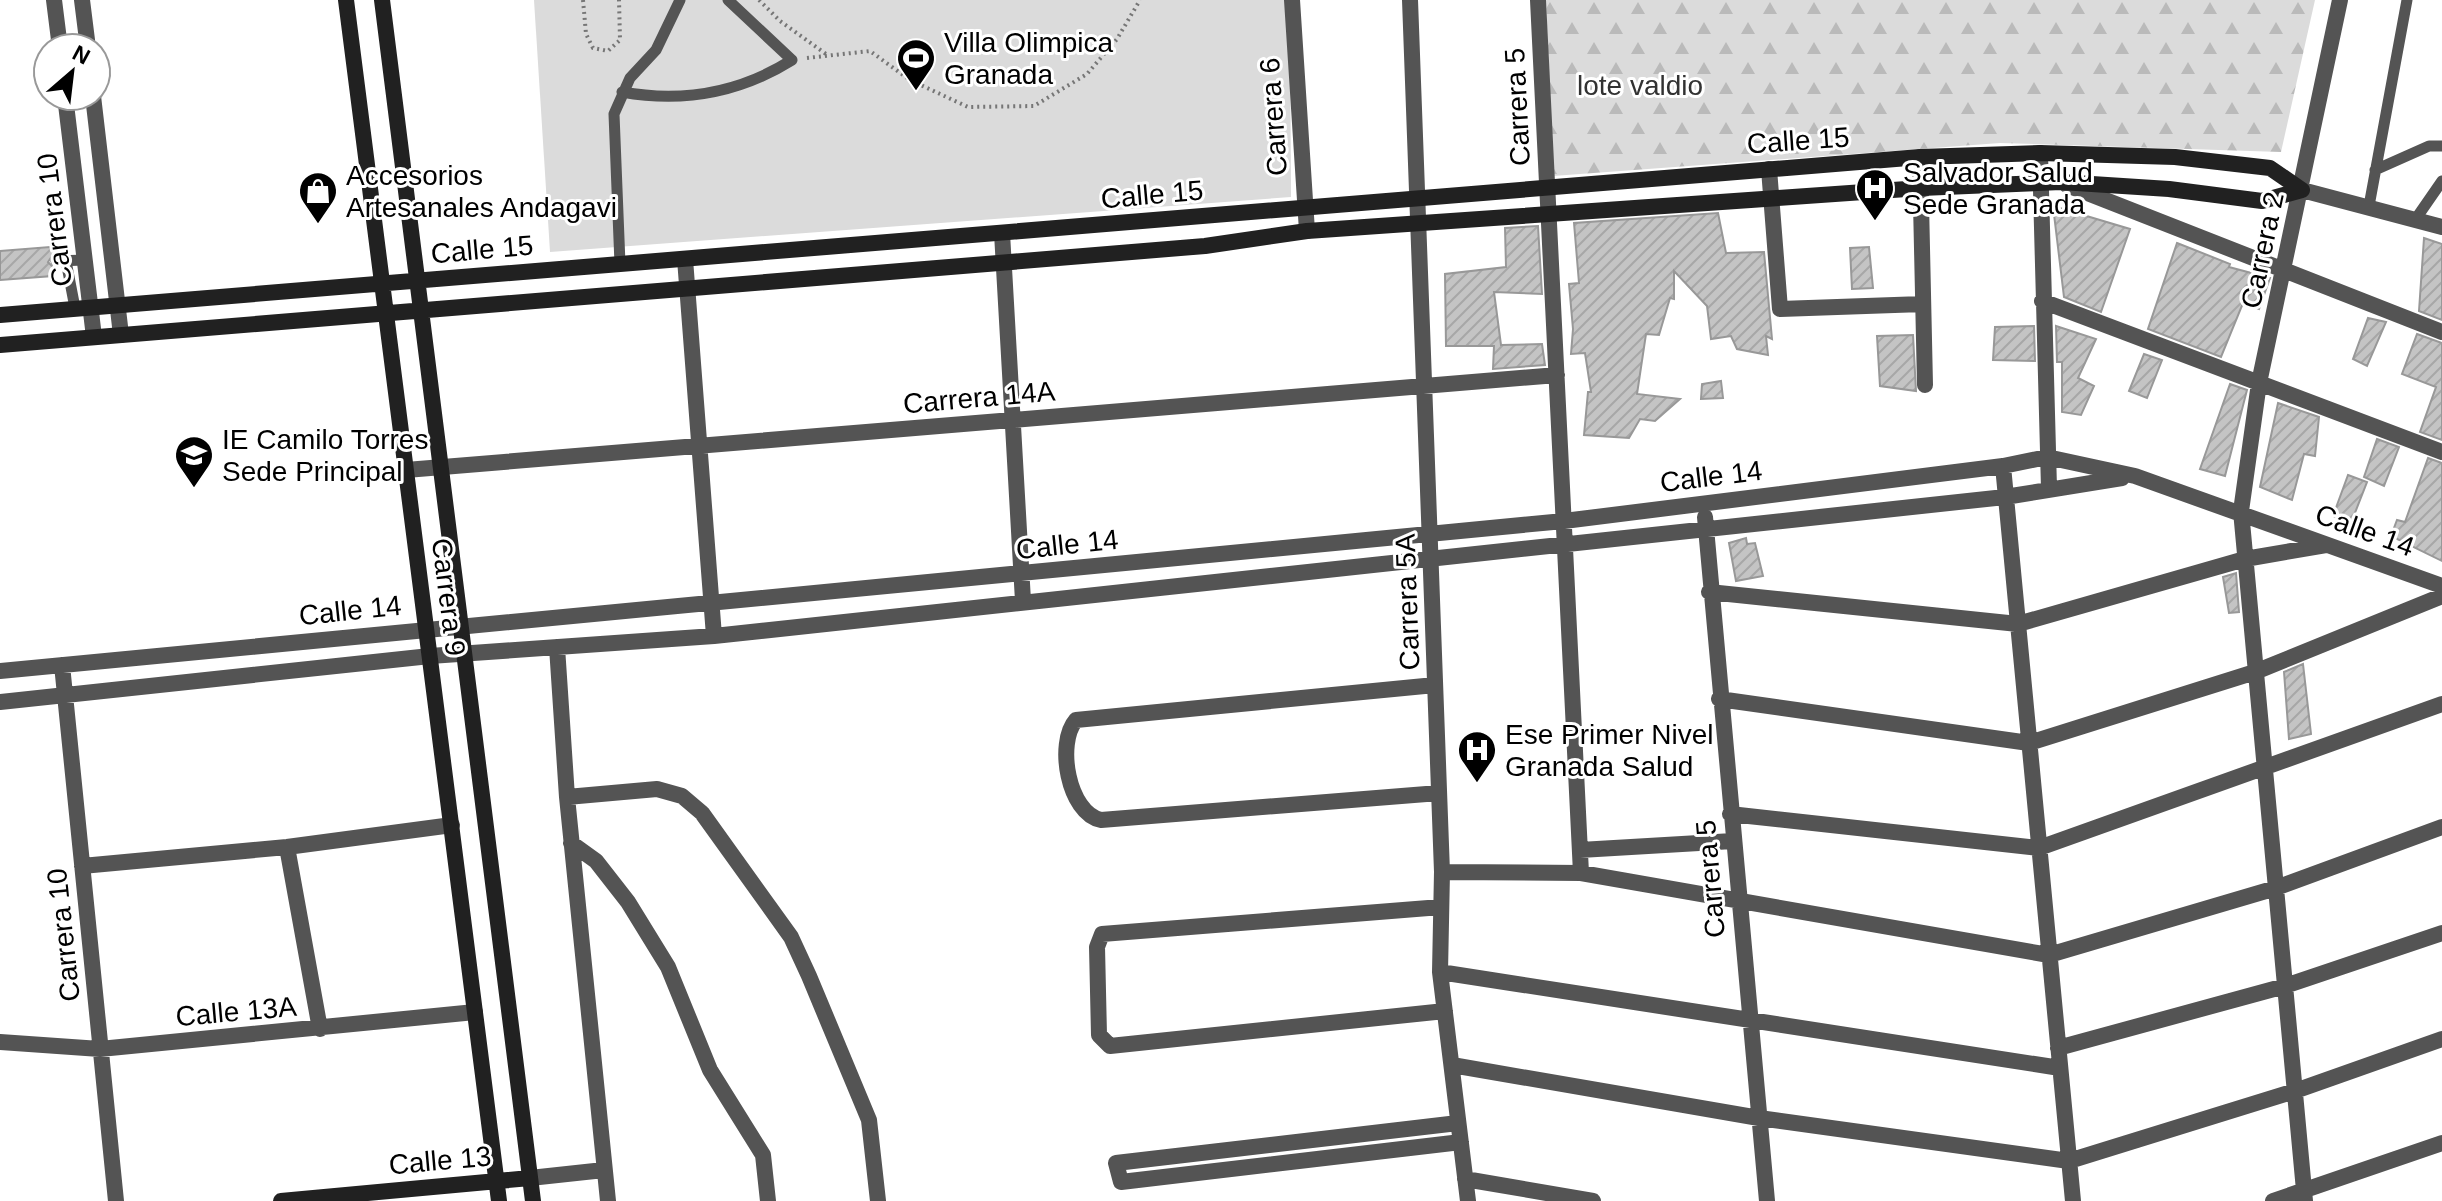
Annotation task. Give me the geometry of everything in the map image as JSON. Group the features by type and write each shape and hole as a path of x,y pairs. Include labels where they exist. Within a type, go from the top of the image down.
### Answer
{"street":[{"path":"54,0 58,32"},
{"path":"82,0 86,32"},
{"name":"Carrera 9","path":"346,0 499,1201"},
{"name":"Carrera 9","path":"382,0 533,1201"},
{"name":"Carrera 6","path":"1292,0 1307,231"},
{"name":"Carrera 5A","path":"1410,0 1442,872 1440,972 1468,1201"},
{"name":"Carrera 5","path":"1538,0 1581,873"},
{"name":"Carrera 2","path":"2304,1196 2241,511 2259,383 2340,0"},
{"name":"Carrera 10","path":"67,112 85,260 83,308 94,337"},
{"name":"Carrera 10","path":"95,112 121,335"},
{"path":"2040,153 2049,488"},
{"name":"Calle 15","path":"0,315 1002,233 1305,205 1920,157 2040,153 2175,157 2270,168 2302,190 2442,227"},
{"path":"1920,157 1925,385"},
{"path":"1769,169 1780,309 1923,304"},
{"path":"2061,182 2442,332"},
{"name":"Calle 15","path":"0,345 1205,246 1307,231 1771,195 2061,182 2169,189 2262,201 2302,190"},
{"path":"1002,233 1023,601"},
{"path":"685,259 714,636"},
{"path":"2042,301 2442,452"},
{"name":"Carrera 14A","path":"406,470 1557,375"},
{"name":"Calle 14","path":"0,671 1022,575 1430,531 1564,521 2003,466 2047,457 2135,476 2241,511 2442,586"},
{"path":"2003,466 2073,1201"},
{"name":"Calle 14","path":"0,702 430,656 714,636 1565,546 1706,526 2005,497 2135,476"},
{"name":"Carrera 5","path":"1704,504 1709,592 1767,1201"},
{"path":"1709,592 2018,624 2245,559 2328,545"},
{"path":"1719,699 2029,743 2255,672 2442,596"},
{"path":"557,647 571,843 607,1201"},
{"name":"Carrera 10","path":"62,665 116,1201"},
{"path":"1435,685 1076,720 1069,728 1068,753 1073,796 1091,818 1101,820 1439,793"},
{"path":"1730,814 2039,848 2265,770 2442,704"},
{"path":"567,797 657,789 682,796 702,813 791,937 803,963 869,1120 876,1156 878,1201"},
{"path":"82,866 287,847 452,825"},
{"path":"1442,872 1581,873 1738,898 2049,955 2276,888 2442,827"},
{"path":"1580,850 1733,841"},
{"path":"571,843 596,861 628,902 668,967 710,1070 763,1155 768,1201"},
{"path":"287,847 320,1029"},
{"path":"1441,907 1102,934 1097,947 1099,1035 1110,1046 1445,1011"},
{"path":"2058,1048 2285,986 2442,933"},
{"path":"1440,972 2060,1068"},
{"name":"Calle 13A","path":"0,1042 100,1049 475,1012"},
{"path":"1452,1065 1759,1118 2069,1161 2295,1091 2442,1039"},
{"path":"1458,1123 1116,1163 1121,1182 1461,1142"},
{"path":"2273,1201 2304,1196 2442,1143"},
{"name":"Calle 13","path":"281,1201 604,1170"},
{"path":"1465,1179 1593,1201"}],"lane":[{"path":"620,264 612,123 622,92 630,78 656,50 680,0"},
{"path":"622,92 656,96 718,92 756,82 792,60 728,0"},
{"path":"2369,206 2407,0"},
{"path":"2375,170 2429,146 2442,146"},
{"path":"2415,220 2442,181"},
{"path":"83,308 61,261 85,260"}],"path":[{"path":"583,0 586,34 593,48 608,51 620,40 619,0"},
{"path":"759,0 780,21 828,55"},
{"path":"792,60 870,51 910,80 968,107 1034,106 1087,74 1117,39 1140,0"}],"green space":[{"name":"Villa Olimpica Granada","path":"534,0 1290,0 1291,197 550,252"},
{"name":"lote valdio","path":"1546,0 2315,0 2281,152 2000,143 1553,176"}],"building":[{"path":"2053,206 2130,229 2101,312 2064,297"},
{"path":"1718,213 1726,253 1764,252 1772,339 1766,336 1768,355 1737,349 1731,336 1711,339 1707,306 1674,271 1674,299 1670,298 1659,335 1646,334 1637,394 1680,399 1655,421 1640,419 1629,438 1584,435 1588,392 1591,392 1585,353 1571,354 1573,329 1569,284 1579,283 1574,223"},
{"path":"1538,226 1542,294 1494,292 1501,345 1542,344 1545,365 1493,369 1494,346 1446,346 1445,274 1506,267 1505,228"},
{"path":"2424,238 2442,244 2442,320 2419,311"},
{"path":"2177,243 2230,264 2229,267 2270,278 2259,309 2243,303 2221,357 2148,329"},
{"path":"50,247 54,253 48,262 55,269 53,276 0,280 0,251"},
{"path":"1869,247 1873,288 1852,289 1850,248"},
{"path":"2368,318 2386,322 2367,366 2353,359"},
{"path":"2034,326 2035,361 1993,360 1995,327"},
{"path":"2056,326 2096,339 2078,378 2094,386 2081,415 2062,412 2062,362 2057,362"},
{"path":"2417,334 2442,343 2442,440 2420,432 2436,387 2402,374"},
{"path":"1913,335 1916,391 1880,386 1877,336"},
{"path":"2144,354 2162,360 2147,398 2129,391"},
{"path":"1721,381 1723,398 1701,399 1702,384"},
{"path":"2230,384 2247,390 2225,476 2200,469"},
{"path":"2278,403 2319,417 2315,456 2304,454 2292,500 2260,487"},
{"path":"2377,439 2399,447 2384,486 2364,477"},
{"path":"2428,458 2442,463 2442,561 2391,536 2397,520 2405,522"},
{"path":"2348,475 2367,482 2351,523 2333,516"},
{"path":"1746,538 1747,544 1755,543 1763,576 1736,581 1729,543"},
{"path":"2236,573 2239,612 2229,613 2223,577"},
{"path":"2303,664 2311,734 2289,739 2284,672"}],"place":[{"name":"Villa Olimpica Granada","path":"916,92"},
{"name":"Salvador Salud Sede Granada","path":"1875,222"},
{"name":"Accesorios Artesanales Andagavi","path":"318,225"},
{"name":"IE Camilo Torres Sede Principal","path":"194,489"},
{"name":"Ese Primer Nivel Granada Salud","path":"1477,784"}]}
